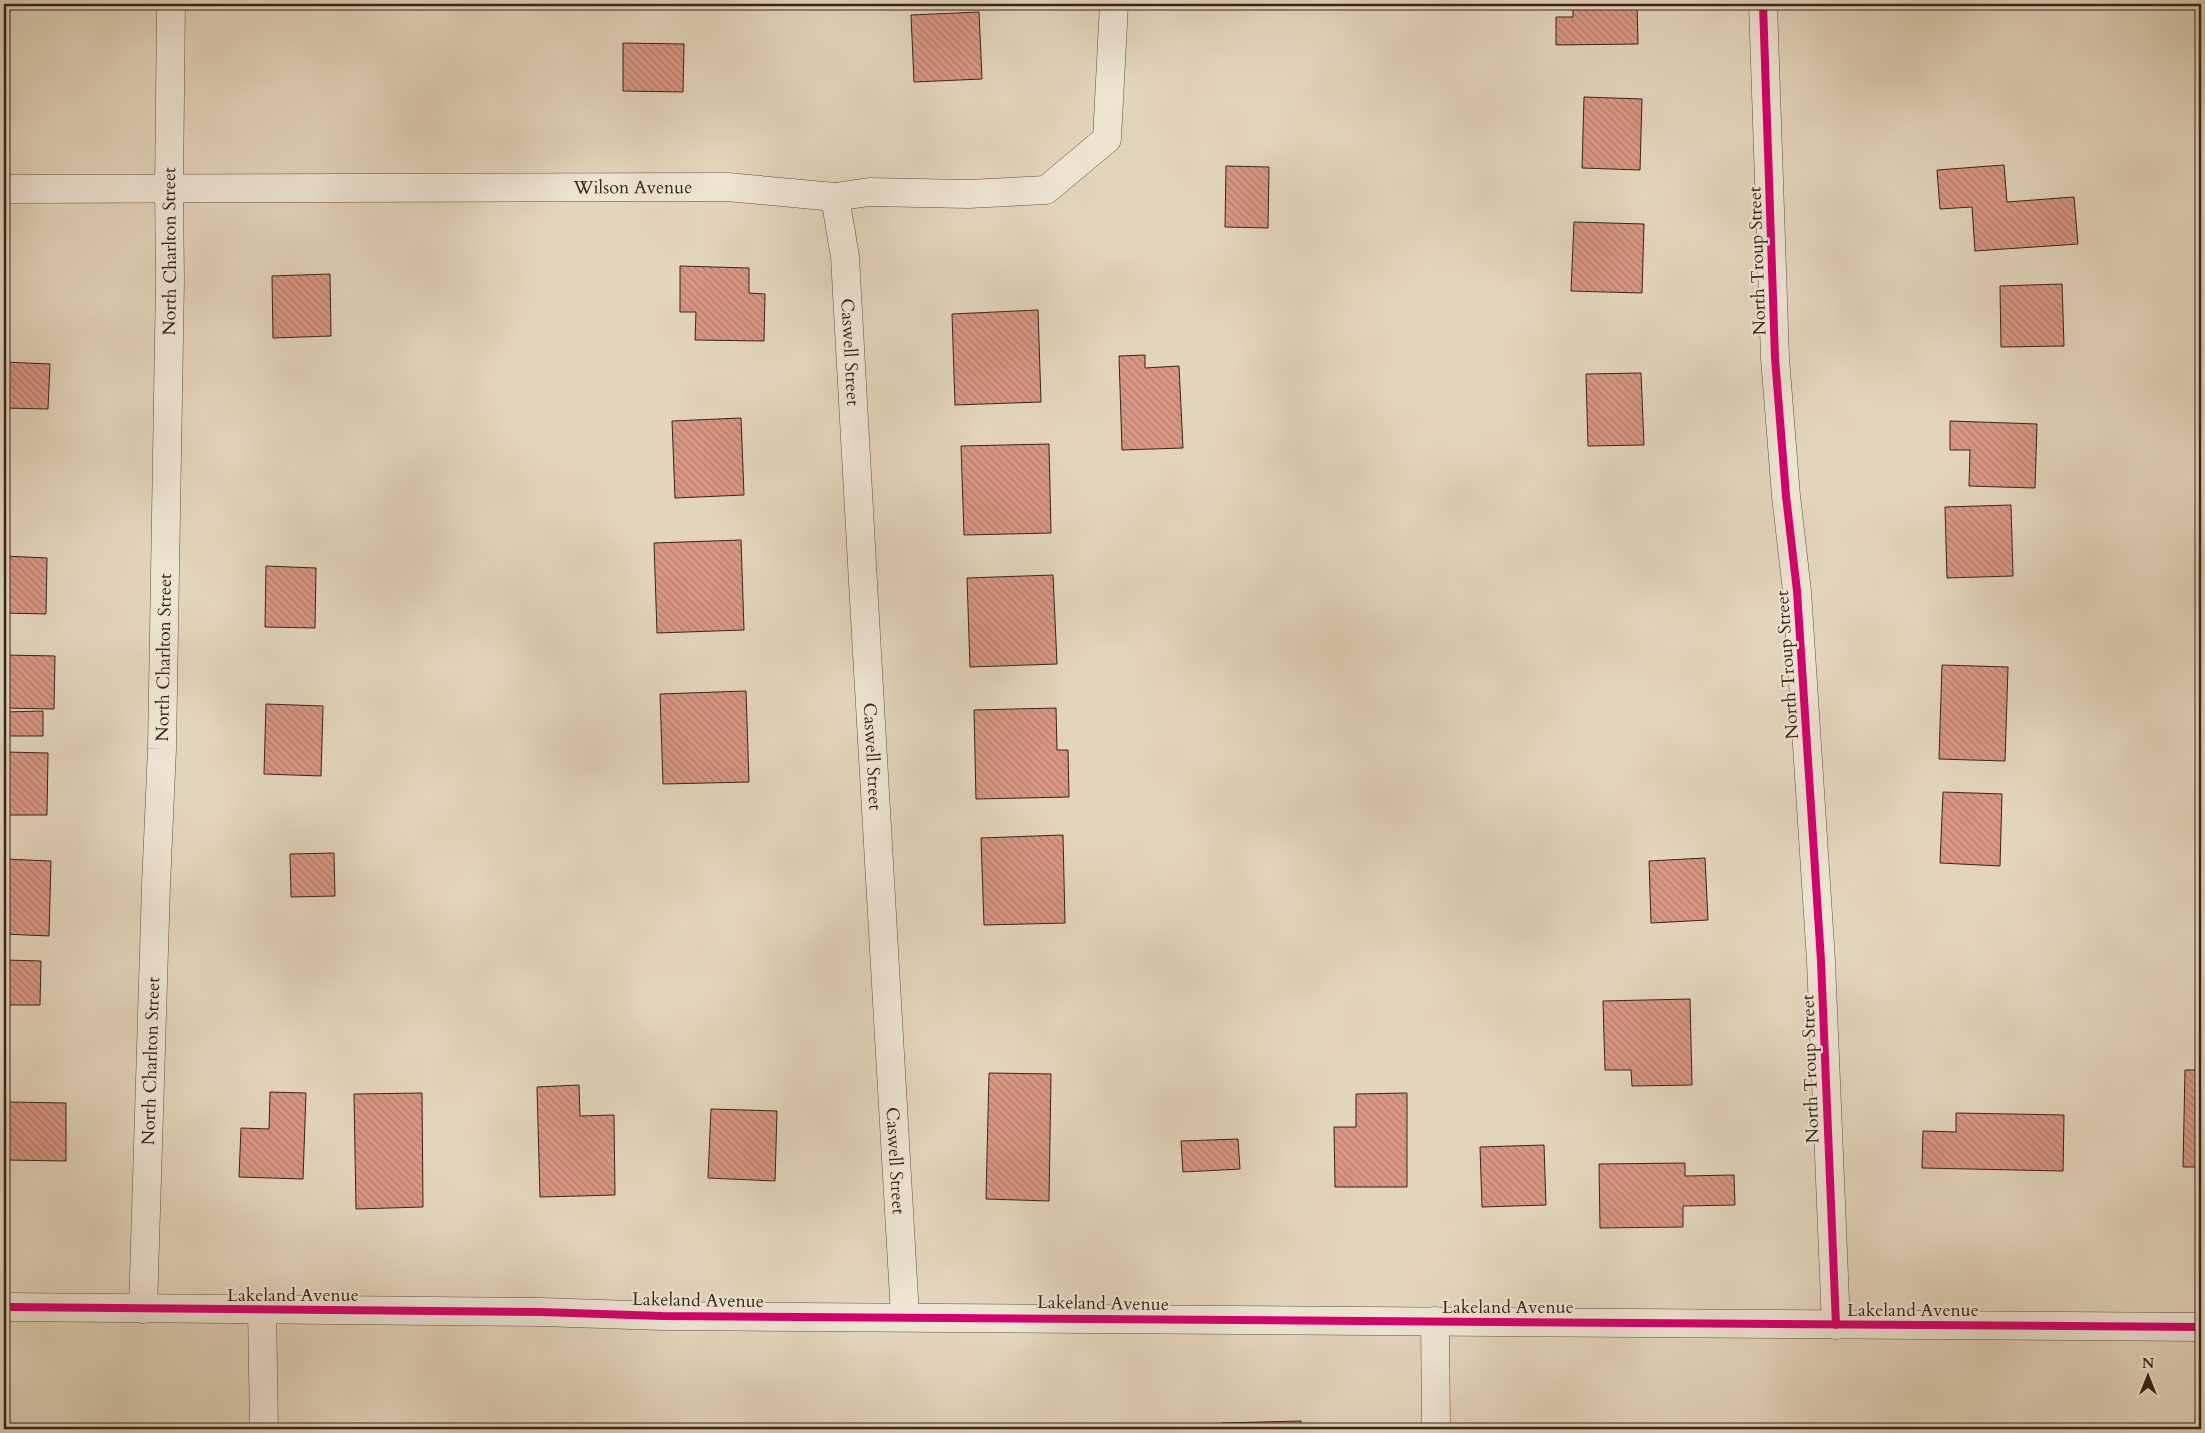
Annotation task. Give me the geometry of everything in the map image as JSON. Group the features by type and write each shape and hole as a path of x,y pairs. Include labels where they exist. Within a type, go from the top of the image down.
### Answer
{"street":[{"name":"North Charlton Street","path":"143,1308 156,886 163,739 170,280 171,4"},
{"name":"Wilson Avenue","path":"4,189 728,187 835,197 869,192 968,194 1046,190 1107,138 1114,4"},
{"name":"North Troup Street","path":"1763,4 1775,358 1786,496 1797,591 1821,961 1836,1324"},
{"name":"Caswell Street","path":"835,197 845,257 873,739 886,1010 905,1316"},
{"name":"Lakeland Avenue","path":"4,1307 541,1312 662,1316 905,1316 2201,1327"},
{"path":"262,1309 264,1429"},
{"path":"1435,1321 1436,1429"}],"building":[{"path":"1573,4 1637,4 1638,44 1556,45 1556,17 1573,17"},
{"path":"1948,4 2016,4 2016,5 1948,7"},
{"path":"979,12 982,79 914,82 911,15"},
{"path":"623,43 684,44 683,92 623,91"},
{"path":"1584,97 1642,99 1640,170 1582,168"},
{"path":"2004,165 2007,202 2074,197 2078,244 1975,251 1972,207 1940,209 1937,170"},
{"path":"1226,166 1269,167 1268,228 1225,227"},
{"path":"1574,222 1644,224 1642,293 1571,291"},
{"path":"680,266 749,268 749,293 765,294 764,341 695,340 696,312 680,312"},
{"path":"330,274 331,336 273,338 272,276"},
{"path":"2062,284 2064,346 2001,347 2000,286"},
{"path":"1038,310 1041,402 955,405 952,314"},
{"path":"1145,355 1145,368 1179,366 1183,448 1122,450 1119,356"},
{"path":"4,362 50,364 48,409 4,408"},
{"path":"1641,373 1644,445 1588,446 1586,374"},
{"path":"741,418 744,495 675,498 672,421"},
{"path":"1950,421 2037,424 2035,488 1969,486 1970,450 1950,450"},
{"path":"1049,444 1051,533 964,535 961,446"},
{"path":"2011,505 2013,576 1947,578 1945,507"},
{"path":"741,540 744,630 657,633 654,543"},
{"path":"4,556 47,558 46,614 4,613"},
{"path":"266,566 316,568 315,628 265,627"},
{"path":"1053,575 1057,664 970,667 967,578"},
{"path":"4,655 55,656 54,709 4,708"},
{"path":"1942,665 2008,667 2005,761 1939,759"},
{"path":"746,691 749,782 663,784 660,694"},
{"path":"266,704 323,706 321,776 264,774"},
{"path":"1056,708 1057,750 1068,750 1069,797 976,799 974,710"},
{"path":"43,711 43,736 6,736 5,712"},
{"path":"4,752 48,753 47,815 4,815"},
{"path":"1943,792 2002,794 2000,866 1940,863"},
{"path":"1063,835 1065,923 984,925 981,838"},
{"path":"334,853 335,896 291,897 290,854"},
{"path":"1705,858 1708,920 1651,923 1649,861"},
{"path":"4,859 51,861 49,936 4,934"},
{"path":"4,960 41,961 40,1005 4,1005"},
{"path":"1690,999 1692,1085 1632,1086 1631,1070 1605,1070 1603,1001"},
{"path":"2185,1070 2201,1070 2201,1167 2183,1167"},
{"path":"989,1073 1051,1074 1049,1201 986,1199"},
{"path":"579,1085 580,1116 614,1115 615,1195 540,1197 537,1087"},
{"path":"270,1092 306,1093 303,1179 239,1177 241,1128 269,1129"},
{"path":"422,1093 423,1207 356,1209 354,1094"},
{"path":"1407,1093 1407,1187 1335,1187 1334,1127 1356,1127 1356,1094"},
{"path":"6,1102 66,1103 66,1161 6,1160"},
{"path":"711,1109 777,1111 775,1181 708,1178"},
{"path":"1956,1113 2064,1115 2063,1171 1922,1168 1923,1131 1956,1132"},
{"path":"1238,1139 1240,1169 1183,1172 1181,1141"},
{"path":"1544,1145 1546,1205 1482,1207 1480,1147"},
{"path":"1685,1163 1685,1176 1734,1175 1735,1205 1683,1206 1683,1227 1600,1228 1599,1164"},
{"path":"1301,1421 1301,1429 1221,1429 1221,1423"}],"cycle path":[{"path":"1763,4 1775,358 1786,496 1797,591 1821,961 1836,1325"},
{"path":"4,1307 541,1312 662,1316 2201,1327"}]}
